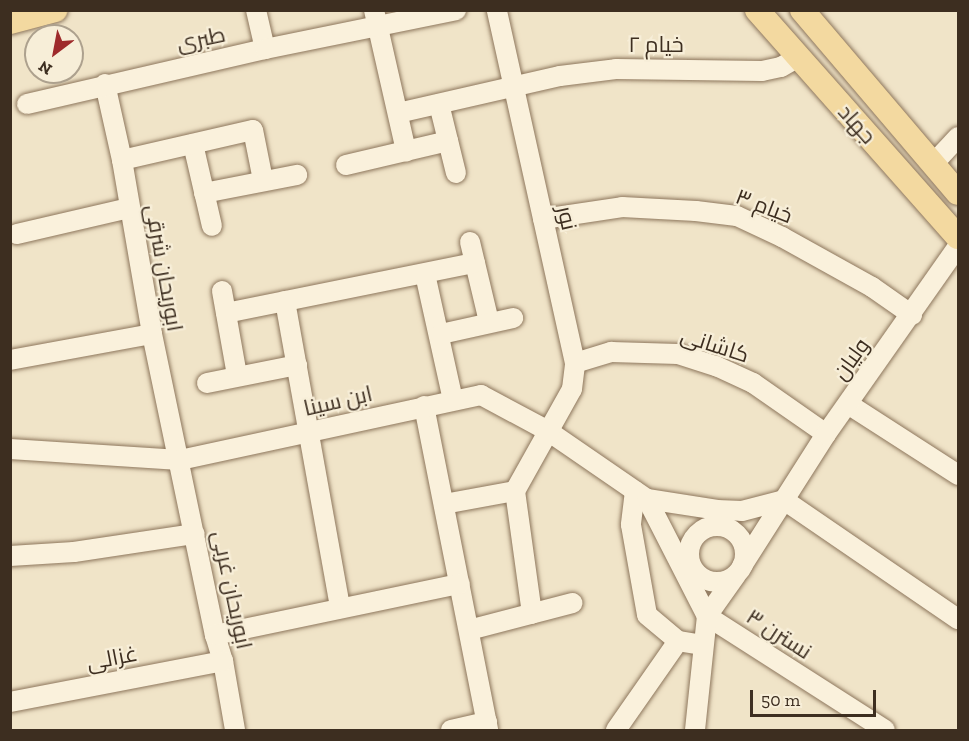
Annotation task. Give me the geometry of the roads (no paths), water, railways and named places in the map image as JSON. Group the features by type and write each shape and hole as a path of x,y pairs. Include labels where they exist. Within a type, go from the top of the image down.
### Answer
{"main road":[{"path":"10,22 55,10"},
{"name":"جهاد","path":"757,10 958,237"},
{"name":"جهاد","path":"802,10 958,193"}],"street":[{"path":"256,10 265,49"},
{"name":"طبری","path":"27,104 105,84 265,49 375,18 456,10"},
{"name":"نور","path":"497,10 575,363 572,389 515,491"},
{"path":"375,18 406,151"},
{"name":"خیام ۲","path":"398,113 560,76 616,69 762,71 781,67 798,57"},
{"name":"ابوریحان شرقی","path":"105,84 122,160 152,334 180,460"},
{"path":"439,104 456,173"},
{"path":"122,160 253,130 263,180"},
{"path":"933,164 958,137"},
{"path":"346,165 448,141"},
{"path":"193,144 212,225"},
{"path":"204,193 297,175"},
{"name":"خیام ۳","path":"543,219 622,207 737,216 782,237 872,287 912,315"},
{"path":"17,234 129,208"},
{"path":"470,242 489,322"},
{"name":"ولیان","path":"707,616 741,568 826,434 912,315 958,246"},
{"path":"226,313 475,263"},
{"path":"425,274 441,334 453,400"},
{"path":"222,291 237,375"},
{"path":"285,301 340,608"},
{"path":"441,334 513,318"},
{"path":"10,360 152,334"},
{"name":"کاشانی","path":"575,363 611,352 678,354 716,366 753,383 826,434"},
{"path":"207,383 237,375 297,365"},
{"name":"ابن سینا","path":"10,448 180,460 481,395 548,431 641,495"},
{"path":"848,404 958,475"},
{"path":"424,406 488,726 451,730"},
{"name":"ابوریحان غربی","path":"180,460 236,730"},
{"path":"444,504 515,491 532,614"},
{"path":"641,495 717,518 740,539 745,553 741,568 726,580 712,582 686,568"},
{"path":"641,495 686,568 707,616 702,645 695,730"},
{"path":"641,495 631,525 647,615 678,641 702,645"},
{"path":"686,568 693,539 717,518 784,500 958,619"},
{"path":"10,556 74,552 195,534"},
{"path":"215,635 460,584"},
{"path":"469,630 573,603"},
{"name":"نسترن ۳","path":"707,616 885,730"},
{"path":"616,730 678,641"},
{"name":"غزالی","path":"10,702 223,661"}]}
